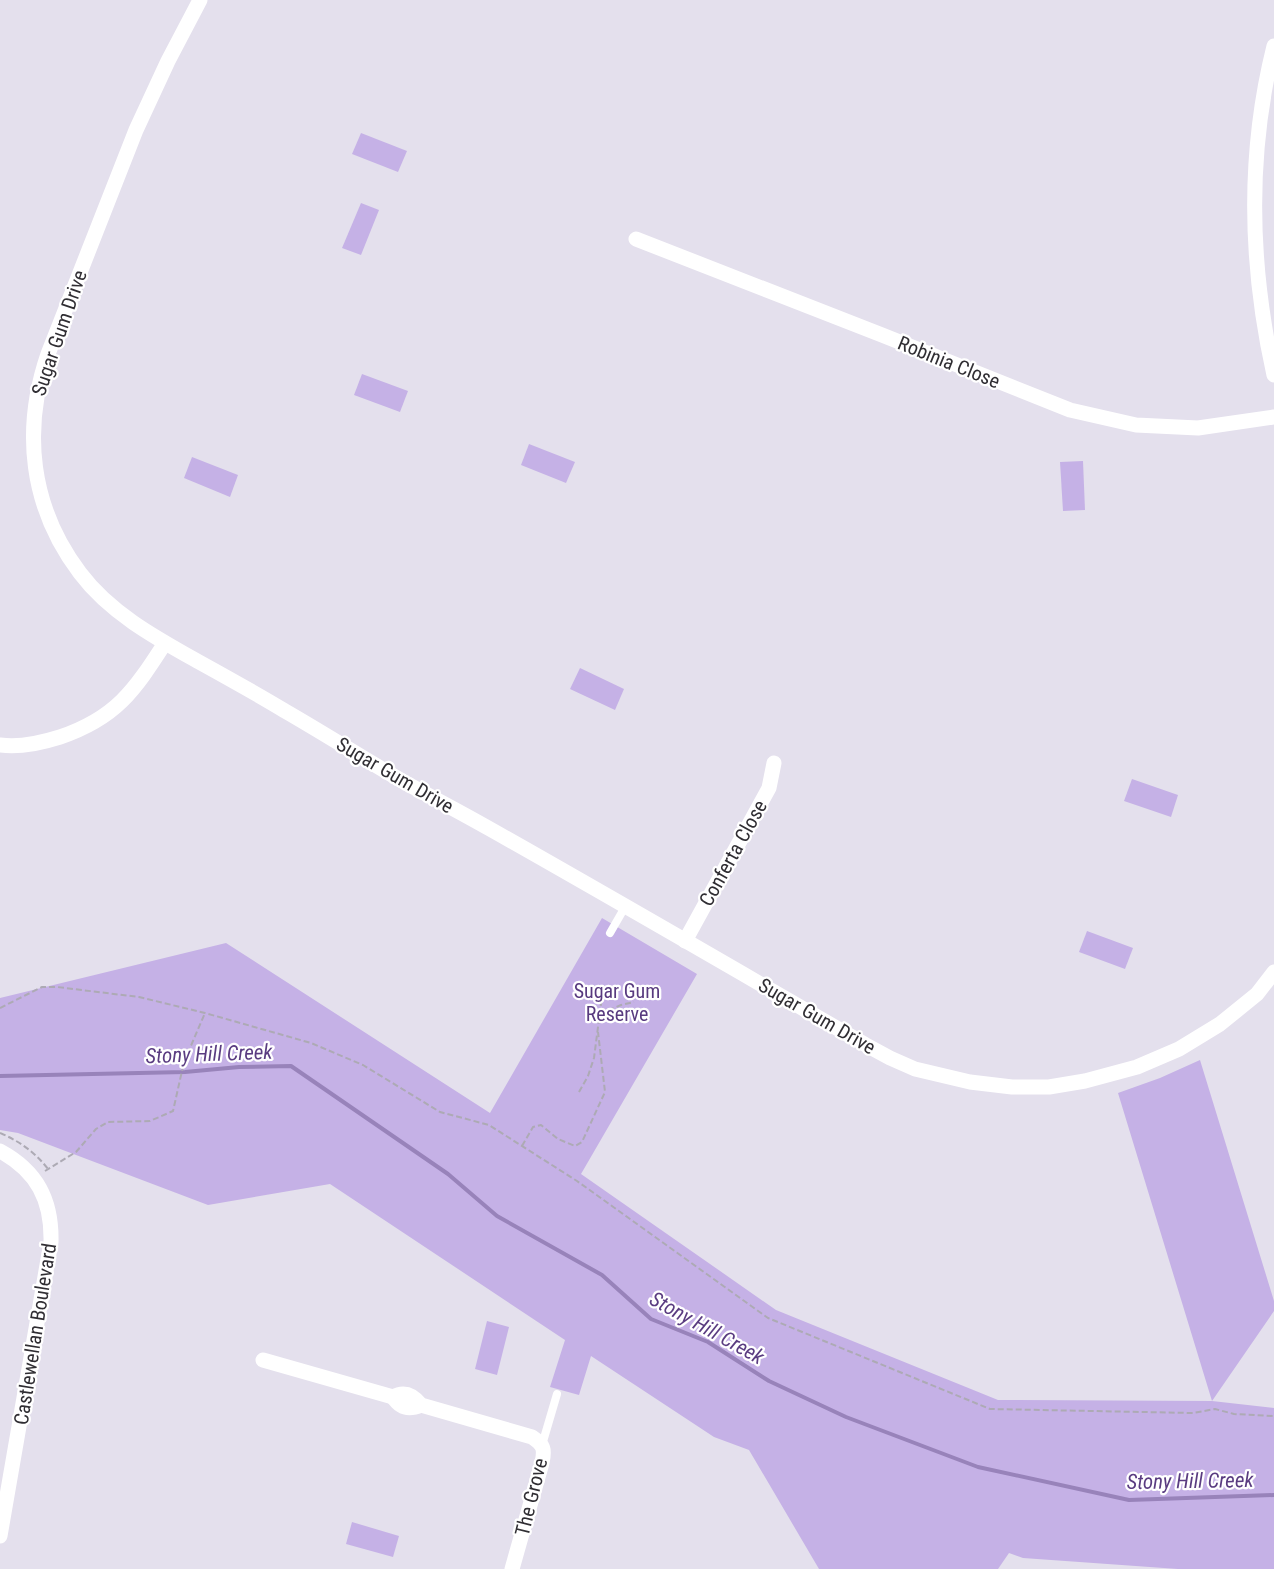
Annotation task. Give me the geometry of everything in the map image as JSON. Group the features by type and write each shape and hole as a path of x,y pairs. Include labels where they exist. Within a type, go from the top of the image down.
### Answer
{"street":[{"path":"181,0 198,4"},
{"name":"Sugar Gum Drive","path":"198,4 136,130 90,245 45,362 38,386 33,418 33,454 42,497 51,523 70,559 106,601 165,643 404,782 489,828 890,1058 915,1069 970,1082 1012,1087 1049,1087 1085,1081 1137,1067 1179,1049 1220,1024 1257,994 1274,972"},
{"path":"1274,46 1266,78 1258,130 1255,194 1256,254 1268,348 1274,375"},
{"name":"Robinia Close","path":"636,239 1070,410 1136,425 1198,428 1274,417"},
{"path":"0,745 23,746 41,743 79,730 99,720 116,708 133,690 165,643"},
{"name":"Conferta Close","path":"685,941 769,788 774,763"},
{"name":"Castlewellan Boulevard","path":"0,1151 13,1158 34,1179 46,1200 52,1226 51,1242 3,1503 0,1536"},
{"name":"The Grove","path":"263,1360 393,1397 400,1393 409,1395 421,1405 532,1437 542,1445 544,1454 542,1463 512,1569"}],"lane":[{"path":"610,933 625,907"},
{"path":"542,1445 557,1394"}],"path":[{"path":"0,1008 42,987 57,987 139,997 311,1043 363,1065 441,1112 489,1125 577,1181 768,1318 990,1409 1193,1413 1215,1409 1234,1414 1274,1416"},
{"path":"579,1092 594,1058 602,996"},
{"path":"600,1014 634,1002"},
{"path":"40,1174 76,1152 96,1129 108,1122 150,1121 172,1111 184,1062 205,1013"},
{"path":"522,1146 533,1126 541,1125 558,1139 574,1146 582,1142 605,1092 598,1032"},
{"path":"0,1133 29,1149 48,1169"}],"green space":[{"path":"361,133 407,151 398,172 352,154"},
{"path":"361,203 379,210 361,255 342,248"},
{"path":"362,374 408,391 400,412 354,395"},
{"path":"529,444 575,462 566,483 521,465"},
{"path":"192,457 238,475 230,497 184,478"},
{"path":"1083,461 1085,510 1063,511 1060,462"},
{"path":"580,668 624,689 615,710 570,689"},
{"path":"1132,779 1178,795 1171,817 1124,801"},
{"name":"Sugar Gum Reserve","path":"602,918 697,974 581,1174 776,1310 998,1400 1212,1401 1274,1408 1274,1569 1178,1569 1023,1558 1009,1553 998,1569 819,1569 749,1450 714,1437 591,1356 579,1395 550,1387 565,1340 330,1184 208,1205 18,1133 0,1130 0,998 226,943 490,1113"},
{"path":"1087,931 1133,948 1125,969 1079,952"},
{"path":"1200,1060 1274,1301 1274,1311 1212,1401 1118,1093"},
{"path":"487,1321 509,1327 497,1375 475,1369"},
{"path":"352,1522 399,1536 393,1557 346,1544"}],"waterway":[{"name":"Stony Hill Creek","path":"0,1076 185,1072 239,1067 291,1066 448,1174 497,1216 602,1275 651,1319 708,1342 769,1381 846,1417 978,1467 1129,1500 1274,1495"}]}
